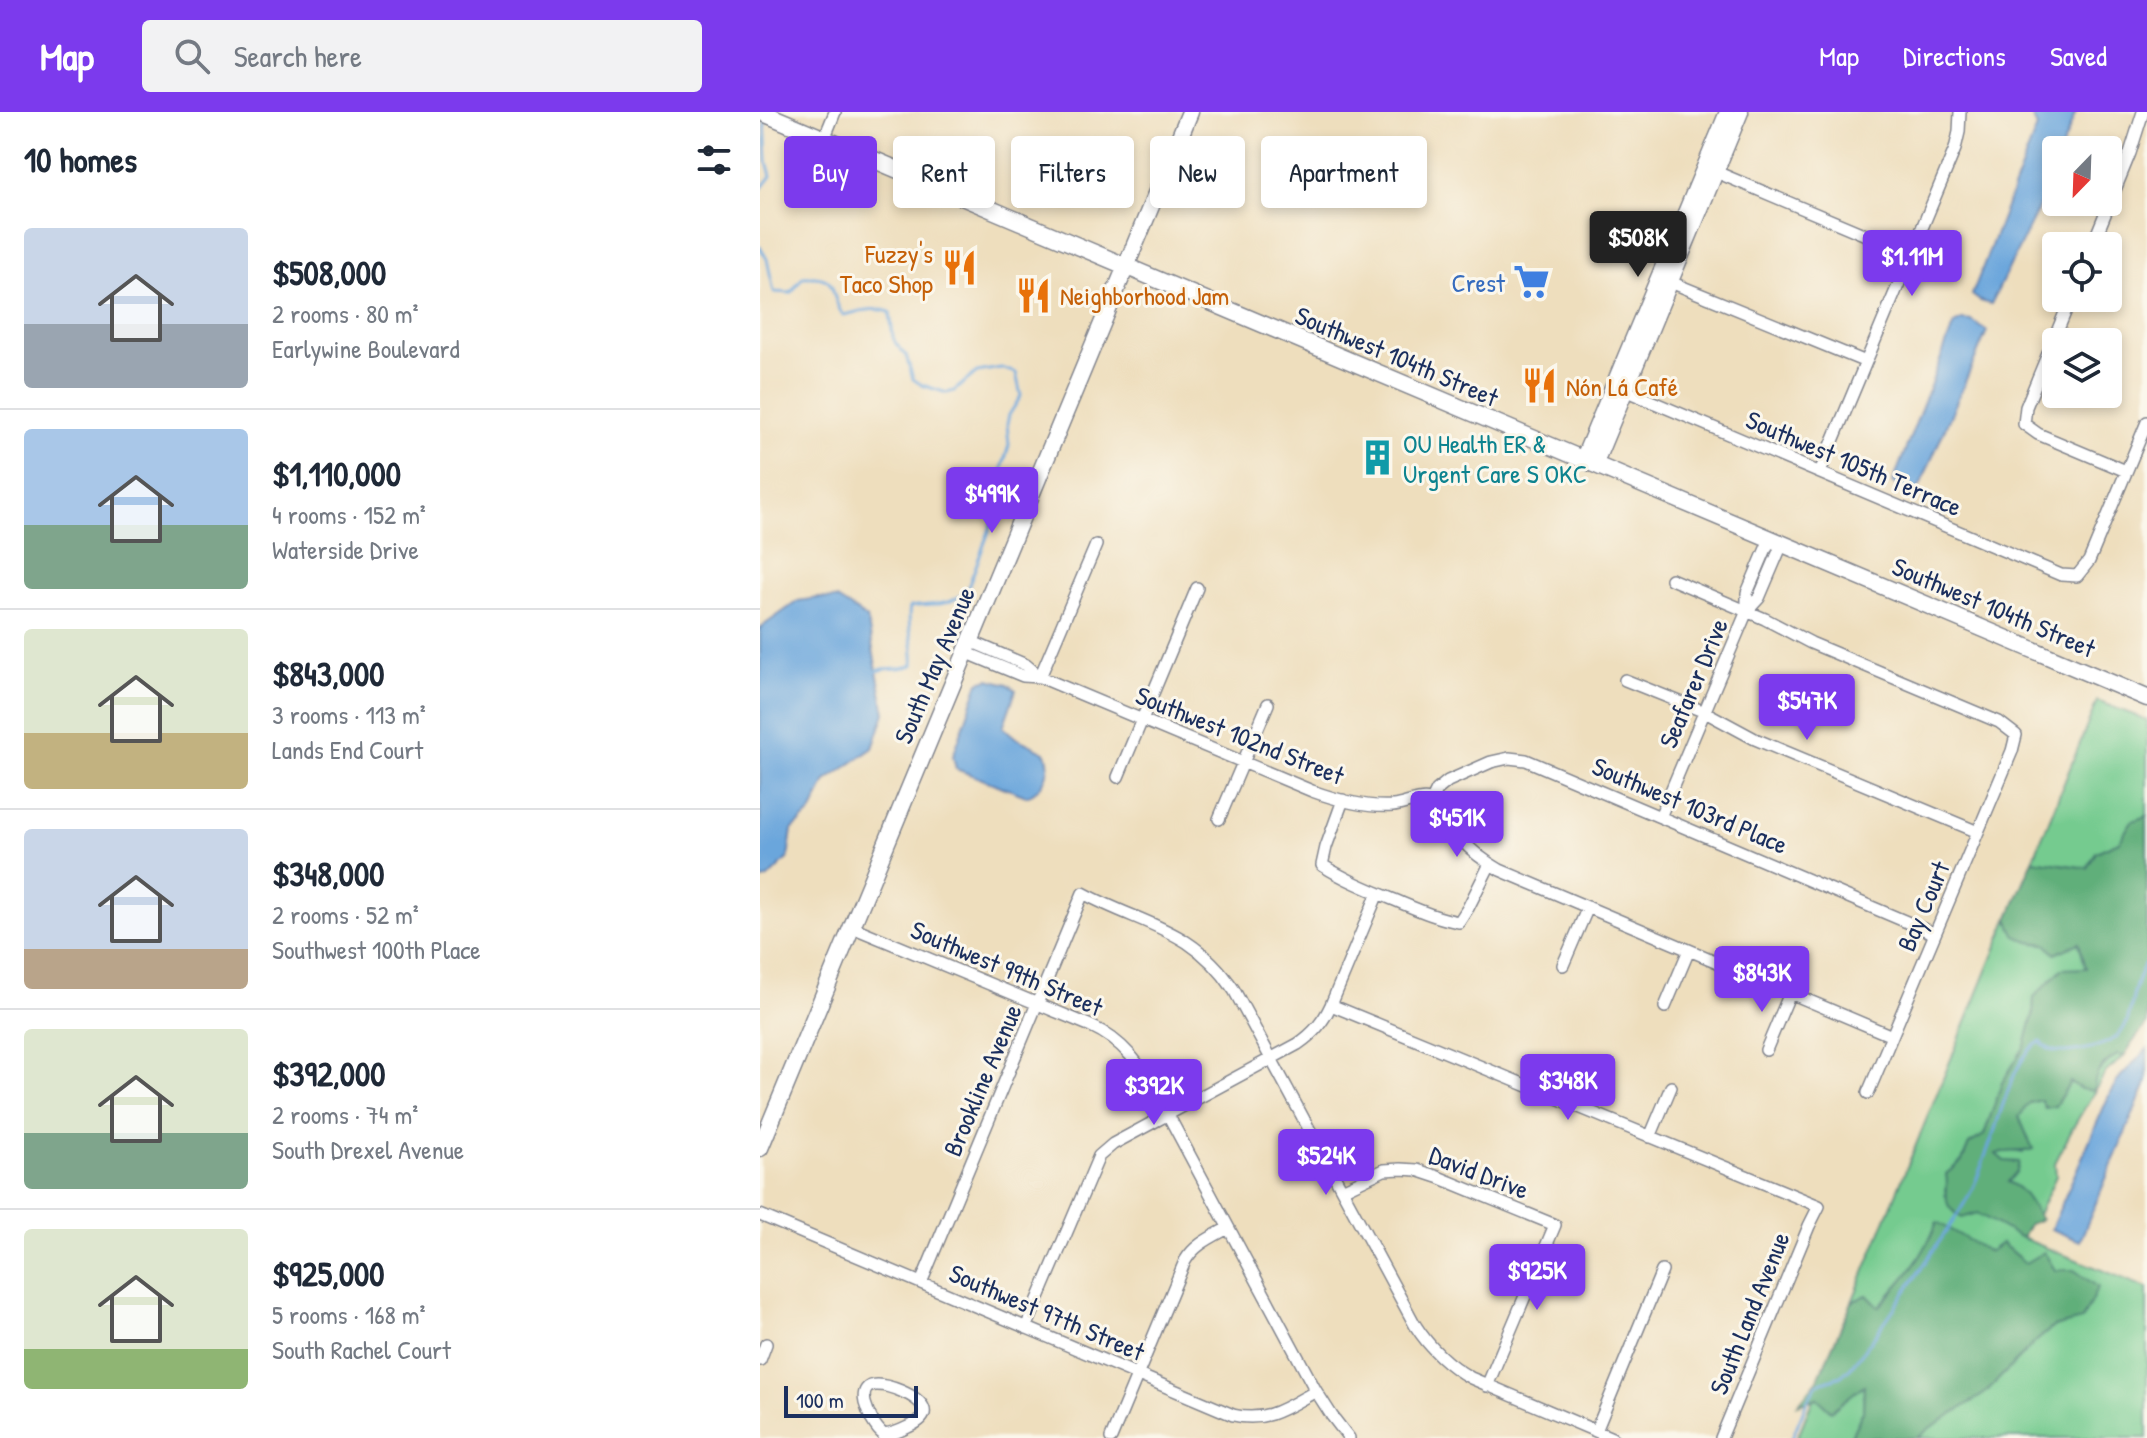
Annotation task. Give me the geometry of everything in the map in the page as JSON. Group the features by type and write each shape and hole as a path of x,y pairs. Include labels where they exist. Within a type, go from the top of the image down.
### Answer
{"main road":[{"name":"South May Avenue","path":"760,1148 1190,112"},
{"name":"Southwest 104th Street","path":"768,115 817,136"},
{"name":"Southwest 104th Street","path":"877,162 2147,698"}],"street":[{"path":"825,136 835,112"},
{"path":"1710,170 1727,112"},
{"path":"1588,463 1710,170 1741,112"},
{"path":"1820,472 1955,149 1960,112"},
{"path":"2099,232 2142,139 2143,112"},
{"path":"1710,170 1911,254"},
{"path":"1665,279 1866,362"},
{"path":"2065,312 2026,407 2024,424 2038,434 2126,471 2147,422"},
{"name":"Southwest 105th Terrace","path":"1620,388 2061,575 2077,576 2089,561 2126,471"},
{"name":"Seafarer Drive","path":"1660,817 1747,611 1759,598 1776,542"},
{"path":"1040,677 1096,545"},
{"path":"1671,579 1747,611"},
{"path":"1118,777 1197,588"},
{"name":"Bay Court","path":"1747,611 1798,638 1999,722 2016,735 2012,751 1868,1093"},
{"name":"Southwest 102nd Street","path":"968,647 1023,676 1040,677 1300,787 1371,805 1394,806 1432,800"},
{"path":"1625,680 1705,712 1755,739 1978,832"},
{"path":"1219,819 1268,704"},
{"name":"Southwest 103rd Place","path":"1432,800 1437,790 1456,777 1497,760 1518,758 1534,762 1935,934"},
{"path":"1343,800 1322,865 1378,893 1439,919 1459,922 1490,864"},
{"path":"1432,800 1461,839 1490,864 1892,1036"},
{"name":"Brookline Avenue","path":"921,1283 1083,893 1174,933 1205,954 1219,967 1234,990 1270,1059"},
{"path":"1026,1328 1099,1156 1113,1144 1310,1036 1331,1005 1378,893"},
{"path":"1563,965 1588,907"},
{"name":"Southwest 99th Street","path":"852,927 1098,1029 1122,1045 1142,1069 1316,1391 1349,1438"},
{"path":"1665,1007 1689,950"},
{"path":"1766,1050 1790,993"},
{"path":"1331,1005 1650,1137 1671,1087"},
{"path":"1270,1059 1421,1334 1448,1364 1487,1386 1612,1438"},
{"name":"South Land Avenue","path":"1650,1137 1819,1206 1721,1438"},
{"name":"David Drive","path":"1342,1190 1384,1170 1417,1170 1555,1225 1487,1386"},
{"name":"Southwest 97th Street","path":"760,1215 1224,1411 1245,1417 1266,1417 1316,1391"},
{"path":"1111,1438 1187,1257 1200,1244 1228,1228"},
{"path":"1596,1431 1662,1271"},
{"path":"760,1360 766,1344"},
{"path":"876,1384 886,1385 915,1398 924,1409 922,1419 917,1423 884,1436 877,1429 865,1400 867,1390 876,1384"}],"green space":[{"path":"2097,701 2147,720 2147,816 2132,821 2119,842 2096,852 2087,868 2033,860"},
{"path":"2147,816 2147,1023 2125,1056 2117,1055 2100,1069 2094,1091 2081,1089 2070,1082 2055,1106 2045,1108 2041,1100 2029,1103 2019,1117 2033,1149 1996,1154 2004,1161 2019,1162 2017,1171 2008,1182 2023,1193 2041,1220 2029,1224 2022,1238 1977,1213 1962,1218 1947,1203 1946,1174 1962,1161 1969,1144 1984,1135 2002,1083 2025,1046 2034,997 2062,969 2086,968 2079,943 2055,954 2046,944 2016,936 2008,919 2033,860 2087,868 2096,852 2119,842 2132,821"},
{"path":"2008,919 2017,935 2032,943 2079,942 2086,969 2062,969 2034,997 2025,1046 2002,1083 1984,1135 1969,1144 1962,1161 1946,1174 1948,1183 1945,1195 2022,1238 2147,1288 2147,1438 1917,1438 1984,1394 2053,1327 2082,1319 2055,1270 2025,1263 2001,1243 1989,1252 1937,1223 1919,1257 1878,1307 1867,1295 1852,1302"},
{"path":"2117,1055 2125,1056 2106,1072 2074,1126 2055,1163 2056,1176 2038,1215 2008,1182 2004,1161 1995,1154 2009,1150 2023,1153 2025,1133 2019,1116 2029,1103 2041,1100 2055,1106 2070,1082 2081,1089"},
{"path":"1937,1222 1989,1252 2001,1243 2025,1263 2044,1252 2055,1270 2074,1270 2098,1287 2082,1320 2053,1327 1984,1394 1917,1438 1850,1438 1863,1411 1864,1385 1831,1411 1817,1398 1798,1404 1818,1379 1852,1302 1867,1295 1879,1307 1920,1257"},
{"path":"1864,1384 1863,1411 1850,1438 1797,1438 1813,1399 1817,1397 1831,1411"}],"water":[{"path":"2030,112 2076,112 2067,136 2042,136 2042,198 1991,304 1980,301 1972,295 2037,127"},
{"path":"1962,320 1972,321 1987,331 1921,484 1916,492 1906,491 1893,482 1954,324"},
{"path":"837,599 867,618 885,713 873,748 826,781 811,813 792,830 788,858 768,878 760,881 760,628 798,601"},
{"path":"989,679 1008,684 1016,690 1003,727 1016,738 1045,752 1047,758 1047,772 1042,784 1026,796 956,769 953,756 979,682"},
{"path":"2147,1049 2147,1081 2080,1241 2051,1229 2110,1093 2120,1077"}],"waterway":[{"path":"760,190 771,176 767,161 765,119"},
{"path":"760,247 767,259 774,292 791,293 803,277 816,277 832,286 843,315 873,310 890,312 896,344 906,355 913,379 922,385 947,393 977,372 1001,368 1016,373 1021,396 1007,424 1009,445 1000,476 995,515 967,590 948,602 910,607 913,665 873,673"},
{"path":"1792,1438 1817,1384 1841,1376 1850,1368 1960,1211 1976,1180 2009,1087 2023,1058 2041,1042 2052,1050 2065,1052 2098,1046 2113,1039 2128,1020 2147,959"}],"place":[{"name":"Fuzzy's Taco Shop","path":"959,268"},
{"name":"Crest","path":"1531,282"},
{"name":"Neighborhood Jam","path":"1034,295"},
{"name":"Nón Lá Café","path":"1540,386"},
{"name":"OU Health ER & Urgent Care S OKC","path":"1377,458"}]}
